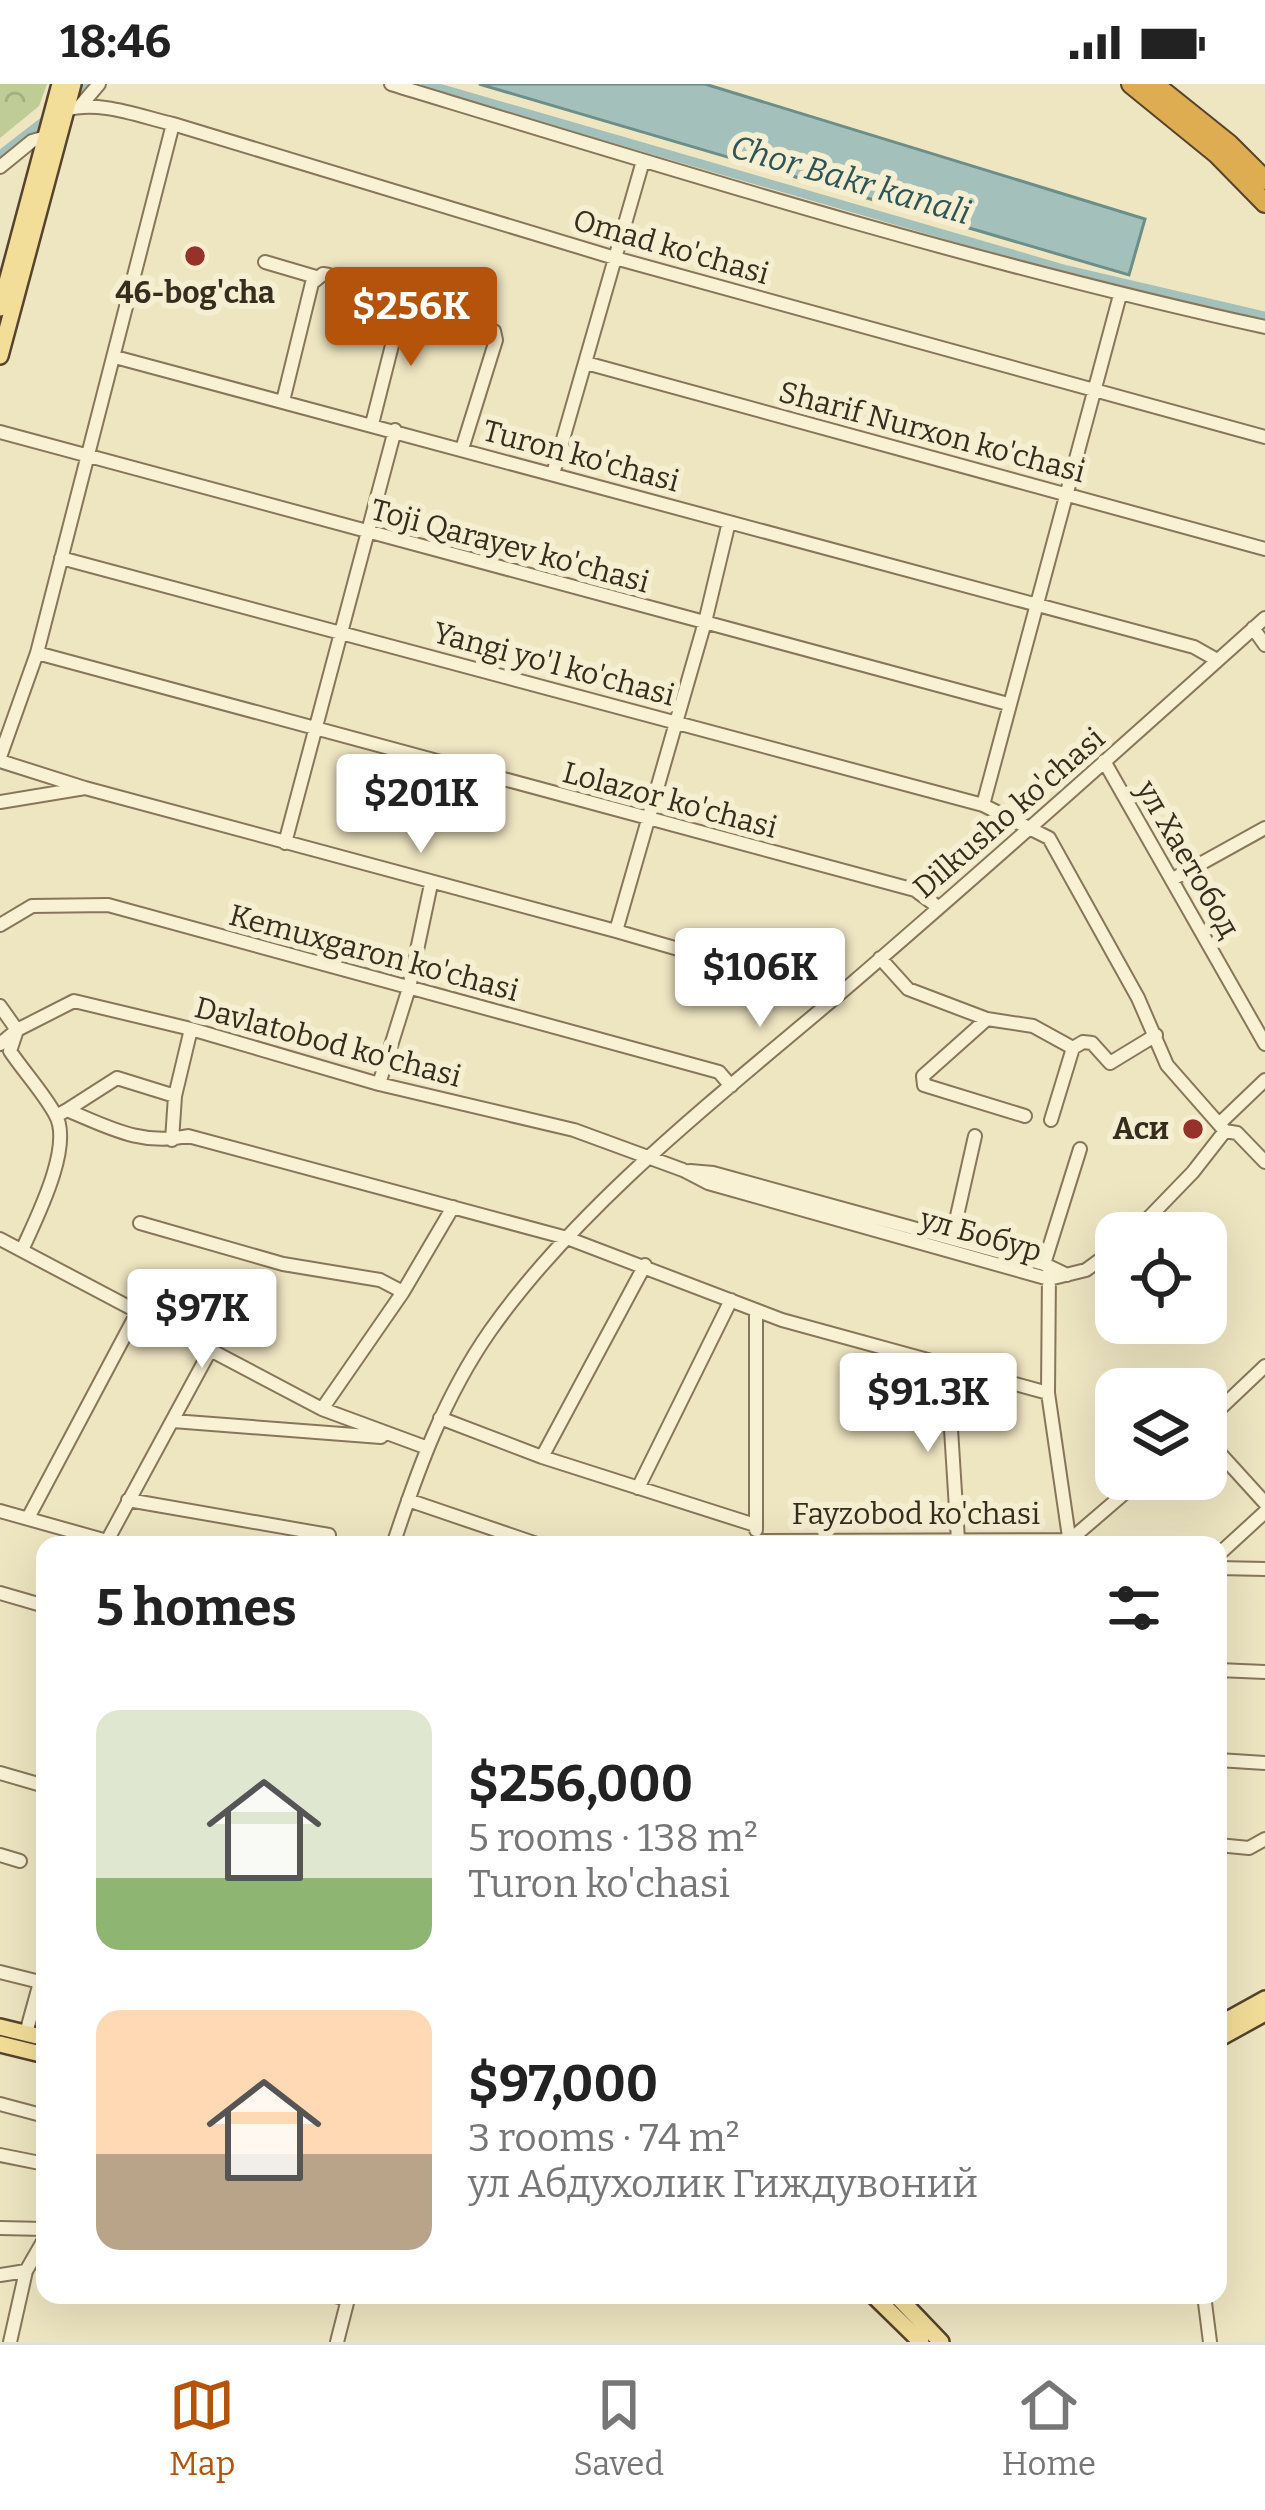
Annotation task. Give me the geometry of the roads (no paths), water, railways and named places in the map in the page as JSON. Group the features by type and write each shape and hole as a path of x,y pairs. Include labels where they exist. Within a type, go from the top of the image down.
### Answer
{"highway":[{"path":"1131,84 1217,154 1265,203"},
{"path":"1154,84 1214,131 1265,180"}],"main road":[{"path":"60,84 66,109"},
{"path":"0,356 73,84"},
{"path":"0,308 47,134 66,109"},
{"path":"1227,2020 1265,1999"},
{"path":"1227,2034 1265,2013"},
{"path":"0,2026 36,2036"},
{"path":"0,2044 36,2053"},
{"path":"882,2304 921,2342"},
{"path":"905,2304 941,2342"}],"street":[{"path":"66,109 100,84"},
{"path":"391,84 899,237 1265,327"},
{"name":"Omad ko'chasi","path":"66,109 173,124 615,258 1265,437"},
{"path":"173,124 37,652 0,759 85,788 837,995"},
{"path":"0,167 47,134"},
{"path":"553,474 643,161"},
{"path":"265,262 316,277 329,275 494,331 496,340 463,448"},
{"path":"283,401 316,277"},
{"path":"983,805 1120,295"},
{"path":"372,424 403,302"},
{"name":"Turon ko'chasi","path":"115,358 1194,646 1216,660"},
{"name":"Sharif Nurxon ko'chasi","path":"586,363 1265,549"},
{"path":"285,843 395,430"},
{"name":"Toji Qarayev ko'chasi","path":"0,432 1008,704"},
{"path":"616,931 729,522"},
{"name":"Yangi yo'l ko'chasi","path":"61,558 983,805 1030,826"},
{"name":"Dilkusho ko'chasi","path":"396,1536 425,1448 491,1329 567,1238 604,1199 1265,617"},
{"path":"1253,628 1265,645"},
{"name":"Lolazor ko'chasi","path":"37,652 915,890 938,907"},
{"name":"ул Хаетобод","path":"1104,761 1265,1044"},
{"path":"0,802 85,788"},
{"path":"1030,826 1049,838 1156,1035 1167,1065 1222,1127 1238,1133 1265,1162"},
{"path":"1173,879 1264,832"},
{"path":"379,1084 409,988 431,884"},
{"name":"Kemuxgaron ko'chasi","path":"0,926 32,906 108,905 718,1072 731,1087"},
{"path":"880,958 908,989 987,1018 1033,1026 1073,1048"},
{"name":"Davlatobod ko'chasi","path":"0,1044 74,1001 191,1029 379,1084 574,1130 650,1160"},
{"path":"0,1006 17,1030 10,1051 62,1113 161,1142 188,1136 567,1238 756,1310 1048,1394"},
{"path":"987,1018 923,1076 924,1085 1025,1116"},
{"path":"172,1140 175,1096 191,1029"},
{"path":"1051,1120 1073,1048 1092,1043 1110,1063 1156,1035"},
{"path":"62,1113 117,1078 175,1096"},
{"path":"1154,1212 1193,1172 1222,1127 1265,1080"},
{"path":"22,1250 60,1148 62,1113"},
{"path":"952,1238 975,1136"},
{"path":"1047,1270 1080,1149"},
{"name":"ул Бобур","path":"650,1160 708,1183 1047,1270 1048,1394 1069,1536"},
{"path":"683,1170 713,1173 952,1238 1067,1275 1095,1263"},
{"path":"322,1409 403,1292 453,1207"},
{"path":"140,1223 283,1264 380,1280 403,1292"},
{"path":"0,1239 322,1409 425,1448"},
{"path":"542,1457 645,1265"},
{"path":"638,1488 731,1300"},
{"path":"756,1310 756,1536"},
{"path":"28,1518 138,1311"},
{"path":"110,1536 212,1348"},
{"path":"947,1366 958,1536"},
{"path":"1227,1402 1265,1366"},
{"path":"440,1418 542,1457 755,1525"},
{"path":"173,1420 392,1438"},
{"path":"1227,1461 1265,1503"},
{"path":"128,1500 329,1535"},
{"path":"408,1500 514,1536"},
{"path":"1078,1536 1118,1500"},
{"path":"0,1511 85,1536"},
{"path":"1227,1548 1265,1513"},
{"path":"280,1536 282,1526"},
{"path":"1227,1568 1265,1569"},
{"path":"0,1594 36,1604"},
{"path":"1227,1670 1265,1672"},
{"path":"1227,1761 1265,1763"},
{"path":"0,1773 36,1782"},
{"path":"1227,1846 1249,1848 1265,1839"},
{"path":"0,1855 20,1861"},
{"path":"0,1972 36,1981"},
{"path":"26,2033 36,1997"},
{"path":"0,2104 36,2114"},
{"path":"0,2156 36,2162"},
{"path":"0,2228 36,2232"},
{"path":"10,2342 26,2271 36,2251"},
{"path":"0,2275 26,2271"},
{"path":"337,2342 347,2304"},
{"path":"1205,2304 1210,2342"}],"water":[{"path":"479,84 705,84 1145,219 1129,275"}],"waterway":[{"name":"Chor Bakr kanali","path":"72,99 91,84"},
{"name":"Chor Bakr kanali","path":"425,84 1067,270 1265,316"},
{"name":"Chor Bakr kanali","path":"0,155 49,117"}],"place":[{"name":"46-bog'cha","path":"195,256"},
{"name":"Аси","path":"1193,1129"}]}
